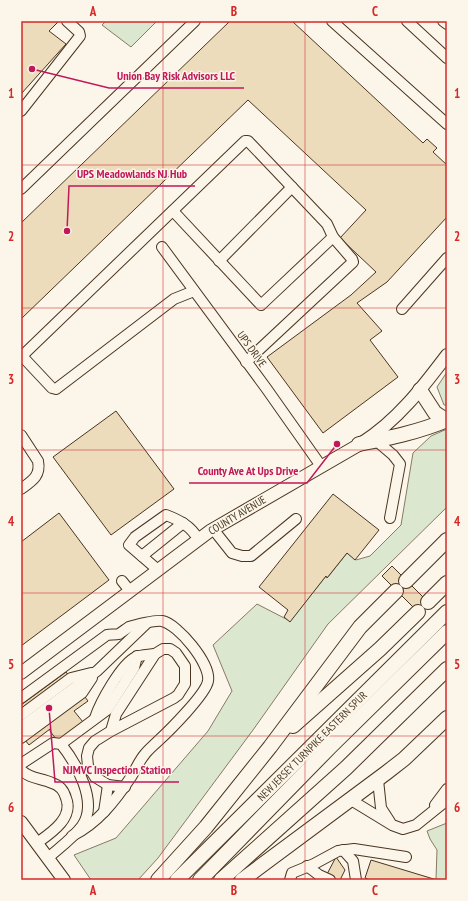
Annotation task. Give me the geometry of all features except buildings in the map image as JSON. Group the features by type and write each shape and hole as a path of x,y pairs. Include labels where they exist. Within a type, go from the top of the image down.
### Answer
{"highway":[{"path":"420,390 435,413 446,420"},
{"path":"369,440 436,425 446,420"},
{"path":"406,581 447,540"},
{"path":"270,746 380,648 447,583"},
{"path":"158,880 206,827 270,746 360,627 396,591"},
{"name":"NEW JERSEY TURNPIKE EASTERN SPUR","path":"177,880 447,612"},
{"name":"NEW JERSEY TURNPIKE EASTERN SPUR","path":"200,880 326,751 447,632"},
{"path":"220,880 346,768 447,669"},
{"path":"242,880 378,780 404,759 447,718"}],"main road":[{"name":"COUNTY AVENUE","path":"21,673 198,539 321,466 369,440 397,416 420,390 447,355"},
{"path":"21,822 64,880"}],"street":[{"path":"21,111 80,36 79,32 67,21"},
{"path":"21,189 195,21"},
{"path":"332,21 447,124"},
{"path":"407,21 447,58"},
{"path":"444,21 447,24"},
{"path":"194,291 174,299 56,389 52,388 22,355 245,141 248,141 327,224 333,237 353,262 246,362"},
{"path":"219,261 292,187"},
{"path":"173,211 261,305 333,237"},
{"name":"UPS DRIVE","path":"162,247 321,466"},
{"path":"402,309 447,258"},
{"path":"21,435 38,461 39,465 37,476 33,481 21,489"},
{"path":"369,440 393,455 400,464 390,518"},
{"path":"158,570 129,545 135,537 166,516 177,519 183,523 193,531 198,539"},
{"path":"213,529 232,553 242,556 251,556 296,519"},
{"path":"142,556 183,523"},
{"path":"122,580 130,591"},
{"path":"21,698 107,635 118,634 130,627 162,621 175,628 182,635 202,660 208,675 208,681 199,697 145,753 124,787 104,814 90,826 72,836"},
{"path":"21,727 97,671 147,623"},
{"path":"111,731 116,714 155,654 163,649 170,649 176,653 185,666 185,684 178,695 111,731 95,741 89,748 87,756 88,766 95,777 108,785 124,787"},
{"path":"21,764 53,743 61,744 95,718 100,705 126,663 137,656 155,654"},
{"path":"21,715 71,678 97,671"},
{"path":"21,738 82,693 97,671"},
{"path":"48,858 82,825 87,813 88,796 76,767 61,744"},
{"path":"21,770 28,776 54,783 62,790 67,799 67,811 62,821 54,830 37,844"},
{"path":"378,780 381,808 384,815 392,825"},
{"path":"104,814 108,785"},
{"path":"428,815 447,789"},
{"path":"351,800 392,825 403,828 411,827 419,823 447,800"},
{"path":"291,876 307,866 342,850 354,849 406,857"},
{"path":"342,850 353,862 356,880"},
{"path":"307,866 319,875 330,880"}],"green space":[{"path":"106,21 157,21 131,47 102,25"},
{"path":"447,372 447,405 444,405 437,387"},
{"path":"447,429 447,507 328,624 253,730 158,858 138,880 91,880 74,855 116,838 208,731 232,691 213,645 257,604 290,621 326,576 328,577 347,553 356,560 370,556 401,525 413,453 431,436"},
{"path":"447,823 447,880 436,879 437,850 427,831"}],"place":[{"name":"Union Bay Risk Advisors LLC","path":"32,69"},
{"name":"UPS Meadowlands NJ Hub","path":"67,231"},
{"name":"County Ave At Ups Drive","path":"337,444"},
{"name":"NJMVC Inspection Station","path":"49,708"}]}
